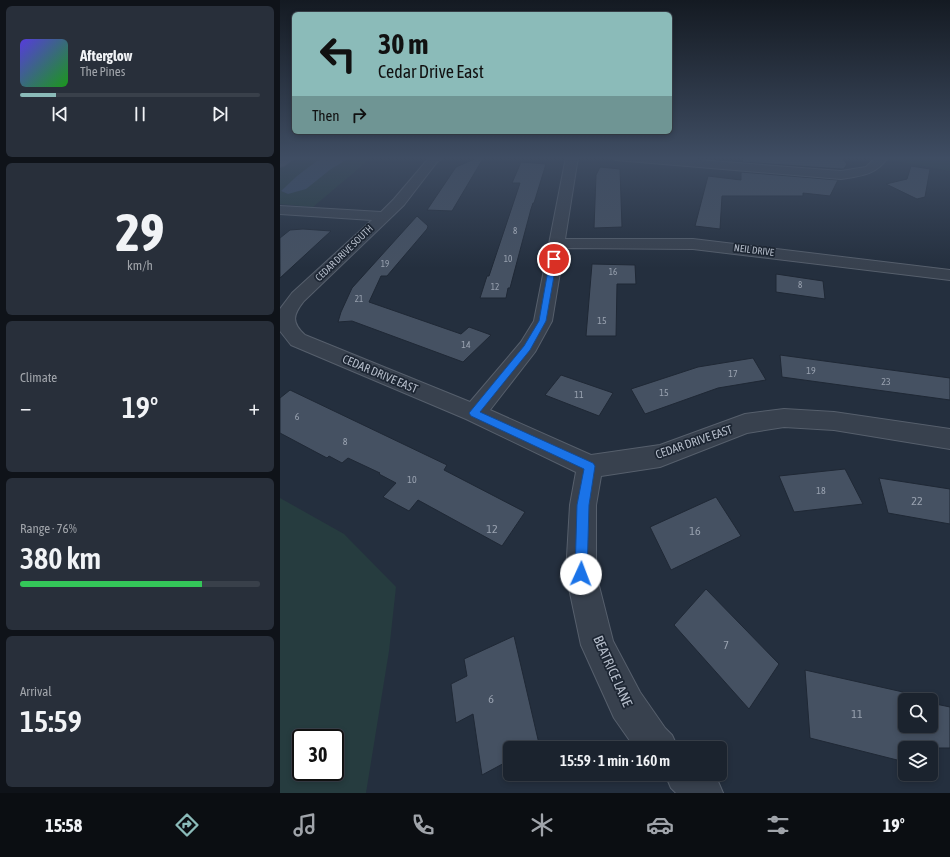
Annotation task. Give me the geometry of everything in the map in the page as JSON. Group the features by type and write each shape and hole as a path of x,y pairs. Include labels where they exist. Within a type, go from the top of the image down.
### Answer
{"street":[{"name":"CEDAR DRIVE SOUTH","path":"285,317 287,310 298,297 399,202 405,194"},
{"path":"474,413 528,348 543,321 565,194"},
{"path":"280,210 383,216"},
{"name":"NEIL DRIVE","path":"556,243 693,244 950,275"},
{"name":"CEDAR DRIVE EAST","path":"285,317 284,320 288,332 298,340 474,413 590,466 660,456 745,424 784,418 834,421 950,440"},
{"name":"BEATRICE LANE","path":"590,466 583,505 581,574 598,645 627,705 652,741"},
{"path":"692,781 703,793"}],"green space":[{"path":"280,194 328,194 313,207 280,204"},
{"path":"280,498 344,534 396,587 389,651 366,793 280,793"}],"building":[{"path":"438,194 462,194 452,211 427,210"},
{"path":"516,194 537,194 531,209 506,298 480,298 487,276 489,276"},
{"path":"595,194 621,194 622,227 594,228"},
{"path":"703,194 803,194 803,196 722,196 720,229 695,226"},
{"path":"812,194 831,194 830,196"},
{"path":"907,194 926,194 925,197 917,199"},
{"path":"417,216 428,226 427,229 387,276 381,276 369,302 461,334 469,327 491,335 463,362 352,321 338,322 352,288"},
{"path":"303,229 331,231 280,278 280,238 290,230"},
{"path":"592,264 635,265 636,284 617,284 616,336 586,336"},
{"path":"776,274 823,281 825,299 776,292"},
{"path":"780,355 950,378 950,400 782,377"},
{"path":"753,358 766,380 718,388 645,414 631,389 698,367"},
{"path":"561,375 613,393 599,416 545,395"},
{"path":"290,390 447,465 444,470 525,512 502,546 418,500 409,511 383,497 396,483 379,474 380,473 348,458 342,463 329,456 327,458 280,433 280,398"},
{"path":"845,469 863,504 794,512 779,476"},
{"path":"879,478 950,489 950,524 888,513"},
{"path":"716,497 741,536 671,570 650,527"},
{"path":"706,589 779,664 749,709 674,625"},
{"path":"514,636 538,741 503,741 503,764 482,775 473,714 456,723 451,684 467,676 464,659"},
{"path":"805,670 903,692 898,693 898,733 938,733 938,704 950,707 950,748 938,748 938,741 898,741 898,760 810,738"}],"route":[{"path":"554,259 543,321 528,348 474,413 590,466 583,505 581,574"}]}
